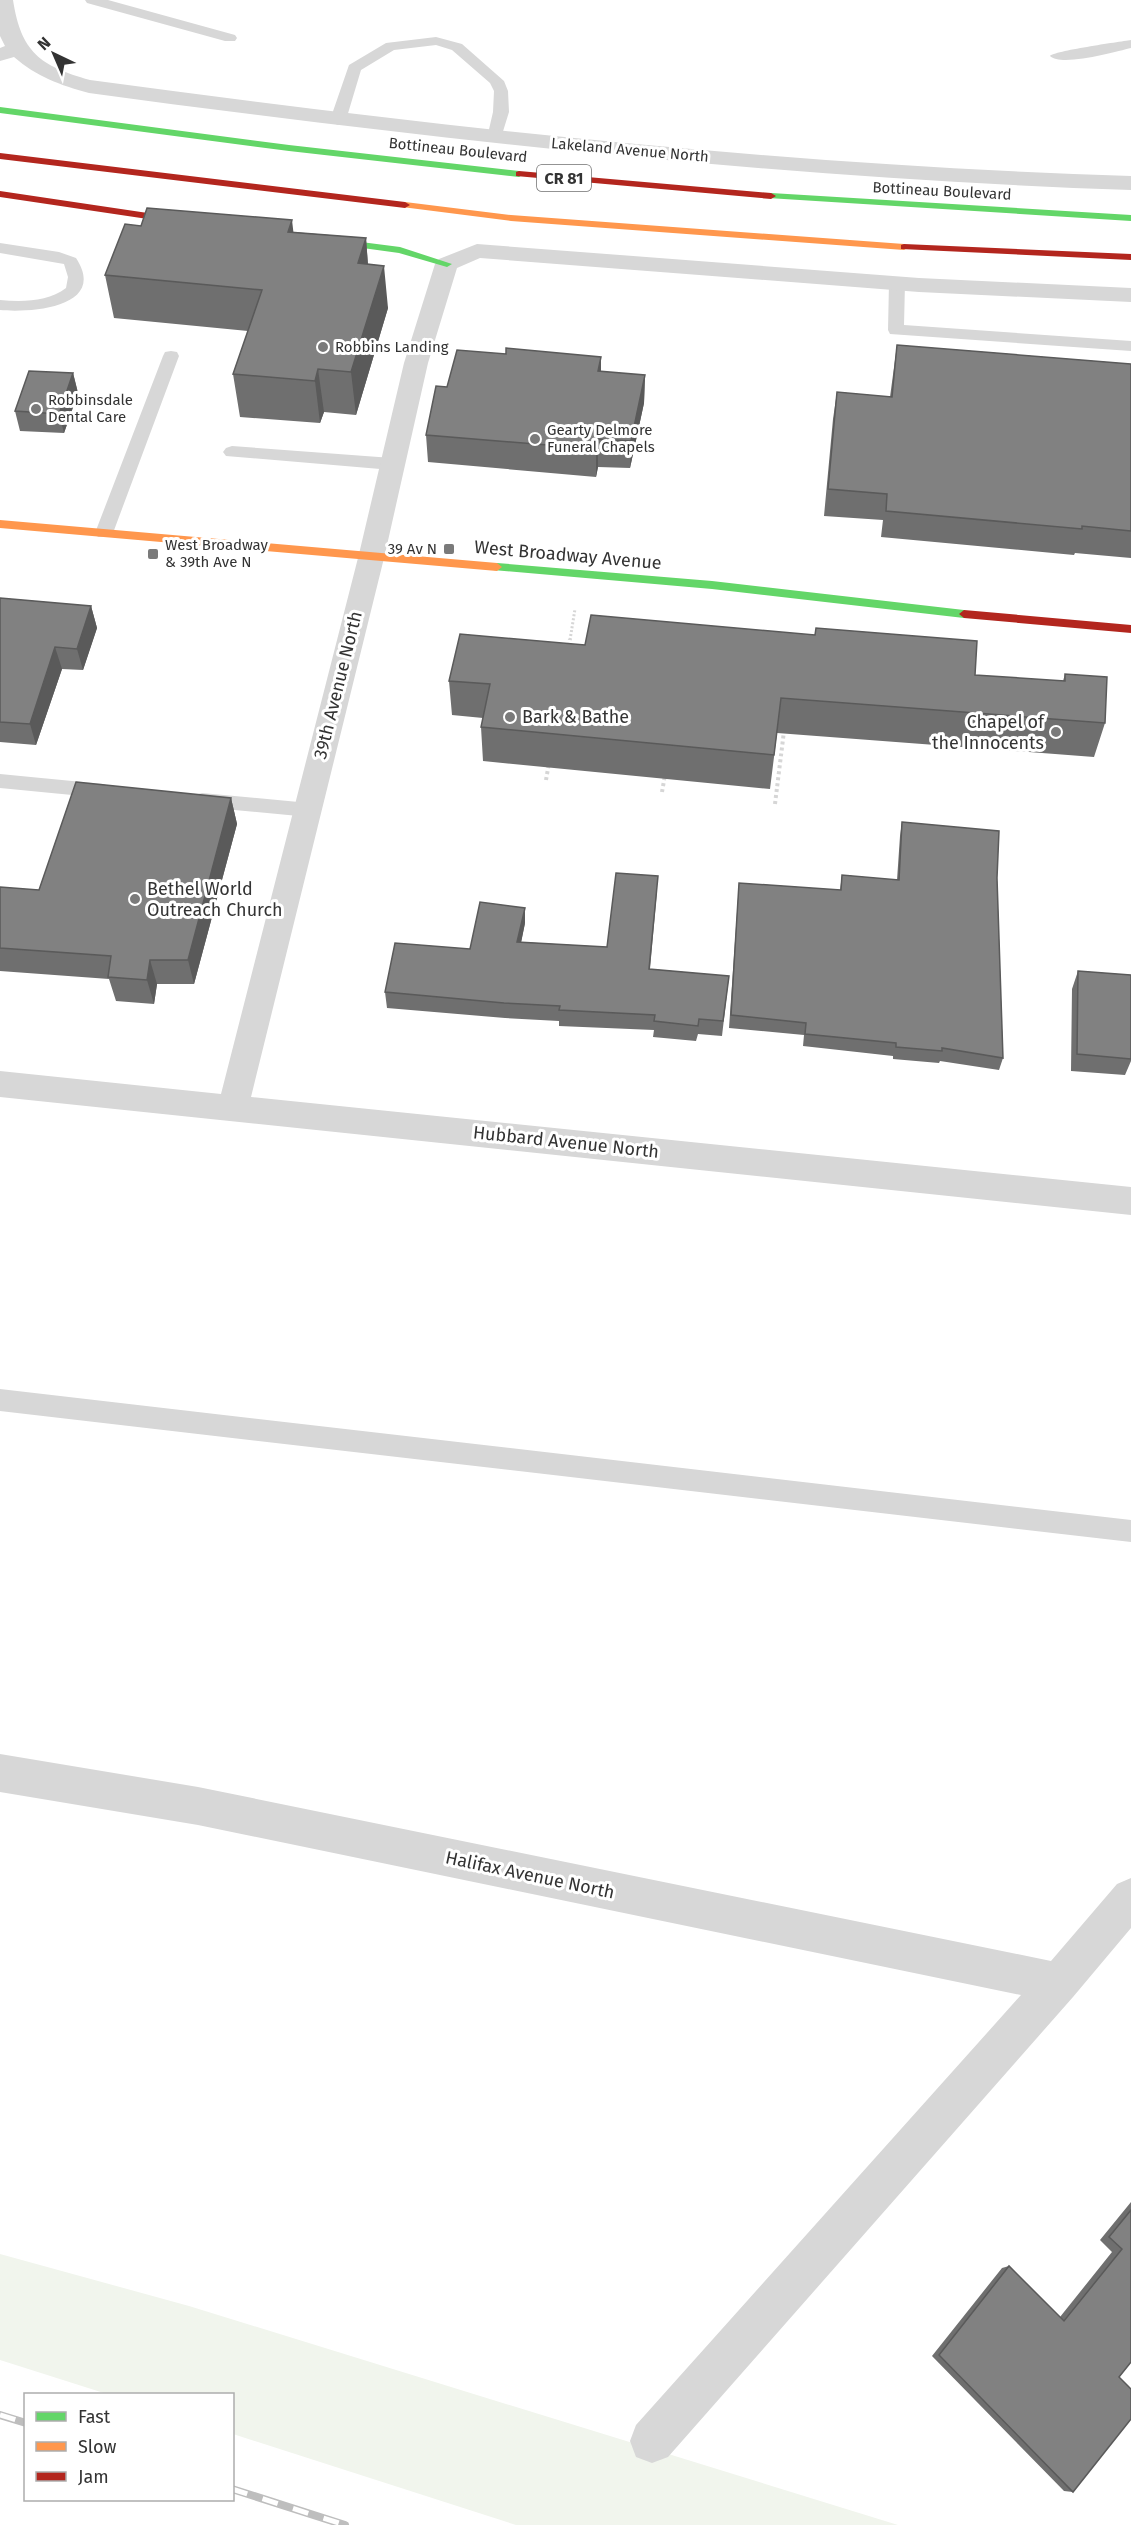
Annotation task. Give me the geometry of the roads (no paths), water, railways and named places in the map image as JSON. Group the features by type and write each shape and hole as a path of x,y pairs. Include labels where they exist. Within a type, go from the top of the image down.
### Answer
{"main road":[{"name":"Bottineau Boulevard","path":"0,110 213,139 578,180 808,200 1131,218"},
{"path":"0,156 511,218 885,246 1131,257"},
{"path":"0,194 197,223"},
{"path":"311,239 400,250 447,264"},
{"name":"West Broadway Avenue","path":"0,524 372,554 712,585 981,616 1131,629"}],"street":[{"path":"2,0 8,52"},
{"name":"Lakeland Avenue North","path":"8,52 63,80 89,86 338,120 495,138 980,178 1131,183"},
{"path":"447,264 477,251 897,283 1131,295"},
{"name":"39th Avenue North","path":"233,1107 372,554 416,363 447,264"},
{"name":"Hubbard Avenue North","path":"0,1084 1131,1201"},
{"name":"Halifax Avenue North","path":"0,1773 198,1806 1059,1983"},
{"path":"652,2440 1059,1983 1131,1898"}],"lane":[{"path":"92,0 230,38"},
{"path":"338,120 354,68 391,46 415,41 436,41 457,46 498,81 501,91 501,112 495,138"},
{"path":"1057,56 1082,54 1131,44"},
{"path":"0,248 59,256 70,261 76,284 72,294 61,299 14,307 0,305"},
{"path":"897,283 896,330 1131,346"},
{"path":"104,533 171,356"},
{"path":"232,452 392,464"},
{"path":"0,781 117,792"},
{"path":"187,798 309,810"},
{"path":"0,1400 1131,1531"}],"railway":[{"path":"0,2415 24,2422"},
{"path":"234,2490 345,2525"}],"place":[{"name":"Robbins Landing","path":"323,347"},
{"name":"Robbinsdale Dental Care","path":"36,409"},
{"name":"Gearty Delmore Funeral Chapels","path":"535,439"},
{"name":"39 Av N","path":"449,549"},
{"name":"West Broadway & 39th Ave N","path":"153,554"},
{"name":"Bark & Bathe","path":"510,717"},
{"name":"Chapel of the Innocents","path":"1056,732"},
{"name":"Bethel World Outreach Church","path":"135,899"}]}
